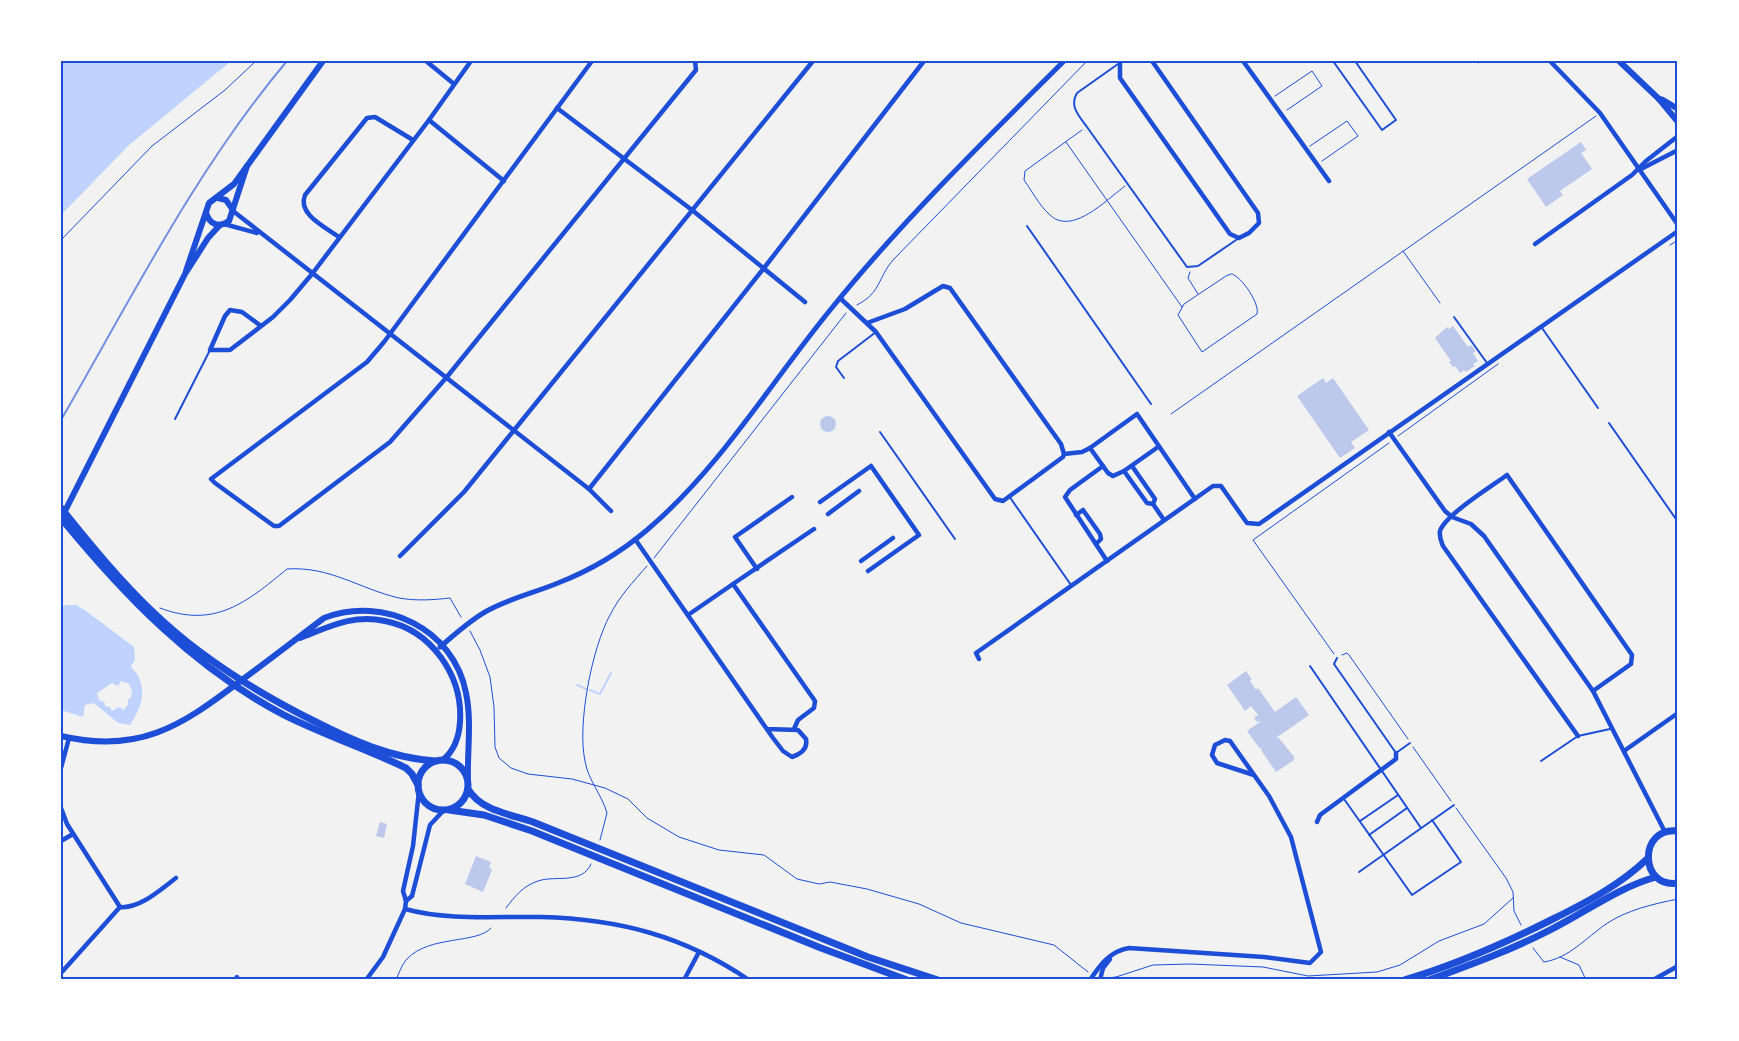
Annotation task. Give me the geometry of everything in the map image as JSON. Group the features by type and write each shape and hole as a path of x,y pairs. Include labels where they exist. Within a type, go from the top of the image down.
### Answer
{"highway":[{"path":"61,508 120,579 154,614 189,643 266,698 343,738 363,751 406,768 412,774 424,802 431,807 484,815 532,831 821,948 907,980"},
{"path":"61,518 127,595 184,647 252,697 343,738 394,755 435,761 443,760 453,762 462,767 468,781 468,789 459,805 446,810"},
{"path":"418,788 420,776 426,767 435,761"},
{"path":"468,789 475,799 487,806 533,822 868,957 938,980"},
{"path":"1678,831 1664,832 1654,840 1649,846 1647,859 1650,870 1656,877 1667,883 1678,883"},
{"path":"1404,980 1478,954 1531,930 1613,886 1647,859"},
{"path":"1429,980 1491,957 1550,930 1636,882 1656,877"}],"main road":[{"path":"185,274 209,203 229,190 322,61"},
{"path":"1619,61 1658,99 1678,122"},
{"path":"1658,99 1664,100 1678,109"},
{"path":"61,518 185,274 208,238 229,221 247,165"},
{"path":"218,198 230,202 233,211"},
{"path":"206,213 212,223 222,225"},
{"path":"61,736 102,741 130,740 172,728 199,712 324,618 346,612 368,610 388,613 408,620 428,632 442,645 456,666 466,692 468,708 468,781"},
{"path":"296,639 340,622 369,619 405,628 422,638 436,650 451,673 460,704 458,736 449,755 443,760"}],"street":[{"path":"426,61 454,84"},
{"path":"261,326 242,312 230,310 225,316 210,350 230,350 261,326 279,311 312,274 429,120 471,61"},
{"path":"592,61 390,335 367,362 212,479 274,526 278,526 390,442 446,378 625,159 696,70 696,63"},
{"path":"400,556 464,492 813,61"},
{"path":"589,488 764,268 924,61"},
{"path":"436,650 484,613 577,575 635,539 674,505 700,476 840,298 935,193 1064,61"},
{"path":"1119,62 1120,78 1230,234 1238,238 1256,228 1260,219 1258,213 1152,61"},
{"path":"1243,61 1329,181"},
{"path":"1550,61 1600,113 1678,225"},
{"path":"557,108 692,210 805,302"},
{"path":"339,237 306,211 303,203 305,194 367,118 375,118 413,140"},
{"path":"429,120 504,182"},
{"path":"1640,169 1646,161 1678,136"},
{"path":"1535,244 1640,169 1678,150"},
{"path":"233,211 259,234 589,488 611,511"},
{"path":"222,225 259,234"},
{"path":"979,659 976,653 1213,486 1221,486 1251,525 1259,524 1678,231"},
{"path":"867,323 905,310 944,286 950,288 1061,444 1064,454"},
{"path":"840,298 876,332 992,496 1003,501 1060,460 1064,454 1082,452 1090,448 1137,414 1195,499"},
{"path":"1389,432 1441,506 1452,517 1471,524 1484,536 1593,691 1664,832"},
{"path":"1090,448 1113,476 1132,466 1158,447"},
{"path":"820,502 871,466 919,534 868,571"},
{"path":"1103,466 1066,494 1066,501 1107,561"},
{"path":"1132,466 1155,500 1153,504"},
{"path":"1124,471 1147,503 1153,504 1164,520"},
{"path":"1578,736 1443,546 1440,532 1452,517 1507,475 1632,655 1631,664 1593,691"},
{"path":"828,514 859,491"},
{"path":"757,569 735,538 792,497"},
{"path":"1076,515 1083,510 1089,518 1101,539 1096,544"},
{"path":"688,616 814,528"},
{"path":"861,561 893,538"},
{"path":"635,539 688,616 767,729 783,751 792,757 804,751 807,743 802,732 794,729 767,729"},
{"path":"733,584 815,701 814,708 798,720 794,729"},
{"path":"1624,751 1678,714"},
{"path":"61,768 69,738"},
{"path":"1090,980 1103,962 1118,950 1129,948 1264,957 1310,963 1317,958 1321,948 1295,847 1279,812 1254,775 1230,741 1225,740 1215,745 1212,755 1217,763 1254,775"},
{"path":"1317,822 1320,815 1396,760 1396,753"},
{"path":"366,980 383,957 405,909 406,901 403,891 413,846 418,788"},
{"path":"61,808 73,834 120,907 126,908 144,900 176,878"},
{"path":"406,901 412,896 430,825 446,810"},
{"path":"61,841 73,834"},
{"path":"61,973 120,907"},
{"path":"405,909 426,914 468,918 542,917 608,922 653,934 699,952 749,980"},
{"path":"684,980 699,952"},
{"path":"1100,980 1103,968 1113,954"},
{"path":"1652,980 1678,966"}],"lane":[{"path":"1333,61 1382,130 1396,120 1355,61"},
{"path":"1119,62 1077,93 1074,98 1074,108 1184,264 1191,268 1198,266 1238,238"},
{"path":"1027,226 1151,404"},
{"path":"1454,316 1488,364"},
{"path":"1542,327 1598,408"},
{"path":"844,378 836,367 838,361 876,332"},
{"path":"174,418 210,350"},
{"path":"1609,423 1678,522"},
{"path":"880,432 956,539"},
{"path":"1009,496 1071,586"},
{"path":"1337,658 1334,664 1396,753 1410,743"},
{"path":"1310,666 1421,828"},
{"path":"1541,761 1578,736 1612,728"},
{"path":"1360,821 1398,795"},
{"path":"1344,799 1412,895 1461,862 1432,820"},
{"path":"1359,872 1454,805"},
{"path":"1369,835 1407,808"}],"path":[{"path":"61,240 152,146 225,90 256,61"},
{"path":"857,305 871,297 878,288 883,272 891,263 1087,61"},
{"path":"1270,99 1312,71 1322,86 1281,114"},
{"path":"1171,414 1600,113"},
{"path":"1306,149 1347,121 1358,136 1316,164"},
{"path":"1087,127 1025,172 1024,180 1038,200 1049,215 1064,222 1078,220 1128,184"},
{"path":"1066,141 1182,307"},
{"path":"1403,251 1440,303"},
{"path":"1191,268 1188,278 1199,295"},
{"path":"1235,275 1257,304 1258,310 1255,316 1202,352 1178,315 1182,307 1199,295 1226,276 1235,275"},
{"path":"599,843 607,813 584,760 584,742 586,706 602,632 627,588 651,562 851,309"},
{"path":"1501,362 1253,540 1337,658 1347,653 1349,655 1506,878 1513,892 1514,911 1521,925"},
{"path":"156,606 179,612 213,615 245,601 287,569 296,569 336,574 391,596 408,599 450,598 461,617"},
{"path":"470,631 480,650 490,677 494,707 495,747 499,758 511,768 522,773 572,778 593,784 628,799 647,818 667,830 704,846 727,852 764,855 797,879 819,884 830,882 867,889 919,904 961,923 1042,941 1065,951"},
{"path":"506,908 514,896 531,884 546,879 579,876 591,864"},
{"path":"1533,948 1544,962 1560,957 1606,924 1627,913 1678,899"},
{"path":"396,980 407,959 418,952 448,940 482,936 491,928"},
{"path":"1560,957 1578,965 1586,980"}],"water":[{"path":"61,61 231,61 128,146 61,215"},
{"path":"76,605 134,647 135,660 131,666 141,682 142,695 137,713 130,725 118,723 94,703 85,705 83,717 61,710 61,607","holes":["121,681 129,684 132,691 131,698 128,699 128,704 124,710 119,707 112,711 110,707 105,706 104,702 99,700 97,693 112,683 118,686"]}],"building":[{"path":"1581,142 1586,150 1581,153 1592,169 1560,191 1563,195 1546,207 1527,179"},
{"path":"1453,326 1468,347 1471,345 1476,351 1473,353 1478,361 1473,364 1475,366 1466,372 1464,370 1460,373 1455,366 1453,367 1435,338 1447,327 1449,329"},
{"path":"1323,378 1326,383 1333,378 1369,430 1351,442 1355,448 1340,458 1297,396"},
{"path":"828,416 836,424 828,432 820,424"},
{"path":"1246,671 1256,690 1258,688 1275,712 1296,697 1309,715 1276,738 1279,738 1294,757 1294,760 1276,772 1261,750 1262,747 1260,749 1247,731 1261,721 1257,722 1254,718 1258,715 1251,706 1245,711 1227,685"},
{"path":"380,822 387,824 384,838 376,836"},
{"path":"476,856 491,862 489,867 492,870 483,892 465,884"}],"waterway":[{"path":"590,690 600,694 611,673"},
{"path":"577,685 586,689"}],"railway":[{"path":"61,420 139,282 194,190 254,102 287,61"}]}
